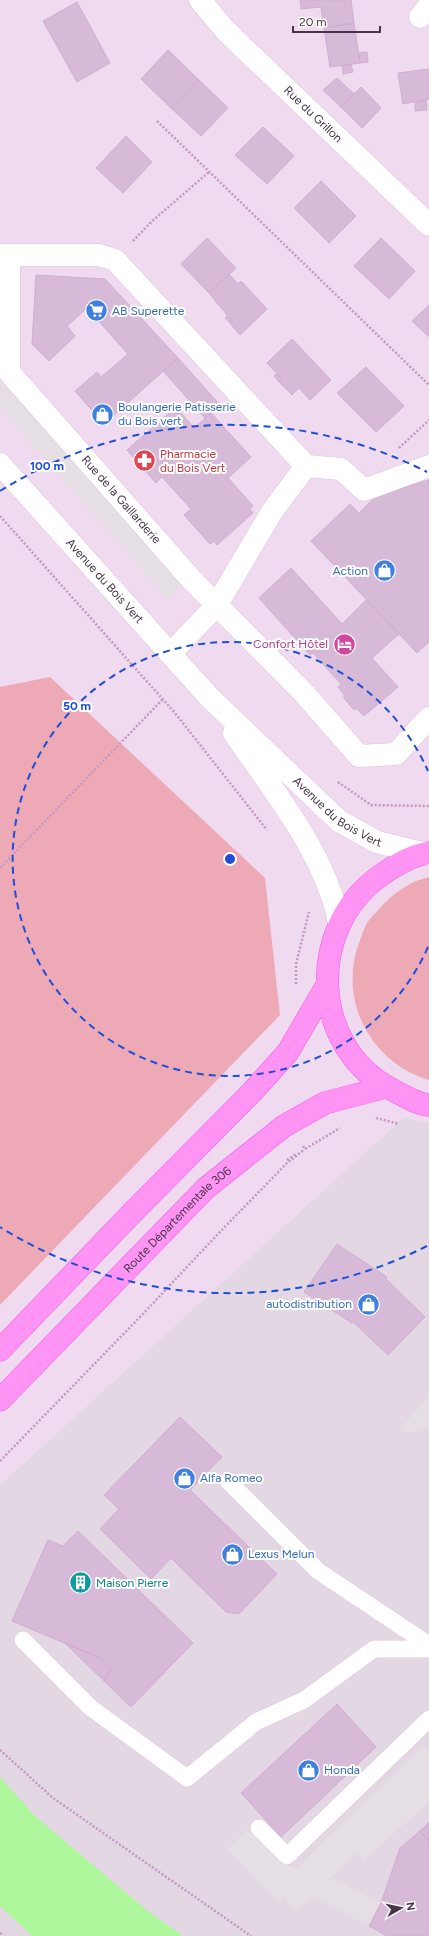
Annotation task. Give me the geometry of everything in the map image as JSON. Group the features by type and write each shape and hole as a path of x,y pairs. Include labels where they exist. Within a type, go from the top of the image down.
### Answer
{"main road":[{"path":"428,854 395,865 367,885 345,911 339,922 330,949 327,985 331,1014 345,1046 367,1073 386,1087 429,1105"},
{"path":"0,1350 262,1081 288,1052 327,985"},
{"name":"Route Départementale 306","path":"0,1400 206,1188 284,1126 325,1103 386,1087"}],"street":[{"name":"Rue du Grillon","path":"200,0 226,30 429,225"},
{"name":"Rue de la Gaillarderie","path":"115,260 99,255 4,256 9,372 216,606 303,692 359,756 396,754 429,718"},
{"path":"115,260 306,466 341,469 364,490 429,466"},
{"name":"Avenue du Bois Vert","path":"0,464 209,697 339,821 377,842 428,854"},
{"path":"171,653 216,606 272,510 306,466"},
{"name":"Avenue du Bois Vert","path":"209,697 292,817 315,856 331,891 339,922"}],"lane":[{"path":"228,1481 318,1571 429,1645"},
{"path":"23,1640 91,1708 186,1778 256,1722 304,1700 374,1648 429,1649"},
{"path":"259,1828 287,1856 429,1719"}],"path":[{"path":"157,121 429,385"},
{"path":"115,260 151,222 209,172"},
{"path":"0,516 163,699 271,835"},
{"path":"0,868 163,699"},
{"path":"314,797 335,780 370,805 429,806"},
{"path":"296,988 296,964 302,933 311,906"},
{"path":"0,1462 142,1315 221,1230 287,1163 305,1149"},
{"path":"0,1750 53,1798 251,1936"},
{"path":"0,1933 4,1936"}],"shaded area":[{"path":"0,0 429,0 429,1123 404,1117 0,1485"},
{"path":"0,381 188,582 168,599 0,408"},
{"path":"50,677 265,878 280,1015 0,1305 0,687"},
{"path":"429,877 429,1080 408,1071 390,1059 375,1043 363,1025 356,1005 353,984 354,962 360,940 368,921 384,903 396,893 408,885"},
{"path":"404,1117 429,1123 429,1936 0,1936 0,1485"},
{"path":"429,1398 429,1430 428,1428 405,1433 402,1426"},
{"path":"423,1746 429,1752 429,1802 364,1860 357,1853 326,1882 332,1878 381,1903 369,1926 312,1897 296,1911 283,1897 278,1902 228,1849 248,1829 279,1861 296,1869"},
{"path":"0,1777 36,1817 149,1912 183,1936 32,1936 0,1906"}],"building":[{"path":"300,0 351,0 354,23 324,28 321,7 301,9"},
{"path":"77,2 110,63 77,82 43,21"},
{"path":"354,23 360,63 330,67 324,28"},
{"path":"168,50 199,80 171,108 141,79"},
{"path":"367,52 368,62 360,63 359,53"},
{"path":"351,64 353,72 343,74 342,66"},
{"path":"429,69 429,99 403,104 398,73"},
{"path":"337,78 354,94 341,107 323,90"},
{"path":"199,80 228,108 201,136 171,108"},
{"path":"361,87 381,108 362,128 341,107"},
{"path":"426,100 427,110 415,111 415,103"},
{"path":"263,127 294,156 267,184 235,155"},
{"path":"126,136 152,162 123,193 96,168"},
{"path":"321,181 356,216 329,243 294,208"},
{"path":"207,238 236,268 209,293 181,264"},
{"path":"381,238 415,271 389,299 354,266"},
{"path":"229,274 238,284 241,281 267,309 240,335 230,323 232,321 209,293"},
{"path":"36,275 105,279 178,358 104,424 75,391 97,372 101,377 128,354 87,308 67,326 75,336 49,361 32,344"},
{"path":"429,305 429,337 412,321"},
{"path":"228,316 232,321 230,323 225,318"},
{"path":"292,339 331,380 310,400 299,388 292,395 279,382 282,379 267,363"},
{"path":"178,358 220,405 205,418 163,371"},
{"path":"366,367 404,406 376,432 337,393"},
{"path":"276,374 282,379 279,382 274,376"},
{"path":"176,407 194,428 211,413 251,457 228,478 253,506 250,509 253,513 217,545 214,541 210,544 184,515 191,509 162,477 156,483 127,450"},
{"name":"Action","path":"429,480 429,642 417,653 311,541 350,504 359,513 376,496"},
{"name":"Confort Hôtel","path":"291,568 342,624 366,600 399,634 372,658 398,687 364,716 357,709 353,709 344,698 344,694 338,687 341,684 313,653 310,655 259,598"},
{"name":"autodistribution","path":"337,1244 387,1277 386,1279 425,1317 388,1355 353,1322 352,1323 304,1292"},
{"path":"180,1417 222,1457 190,1490 277,1574 239,1614 226,1612 171,1558 151,1579 100,1529 119,1509 104,1495"},
{"name":"Maison Pierre","path":"78,1531 193,1643 131,1707 104,1681 111,1669 100,1658 12,1621 48,1540 63,1546"},
{"path":"65,1643 100,1658 111,1669 104,1681"},
{"name":"Honda","path":"337,1704 376,1747 281,1837 241,1793"},
{"path":"429,1822 429,1841 420,1831"},
{"path":"420,1831 429,1841 429,1936 387,1936 369,1926 381,1903 400,1848"}],"place":[{"name":"AB Superette","path":"97,311"},
{"name":"Boulangerie Patisserie du Bois vert","path":"102,414"},
{"name":"Pharmacie du Bois Vert","path":"144,461"},
{"name":"Action","path":"384,571"},
{"name":"Confort Hôtel","path":"344,644"},
{"name":"autodistribution","path":"368,1304"},
{"name":"Alfa Romeo","path":"184,1478"},
{"name":"Lexus Melun","path":"233,1554"},
{"name":"Maison Pierre","path":"81,1583"},
{"name":"Honda","path":"308,1770"}]}
